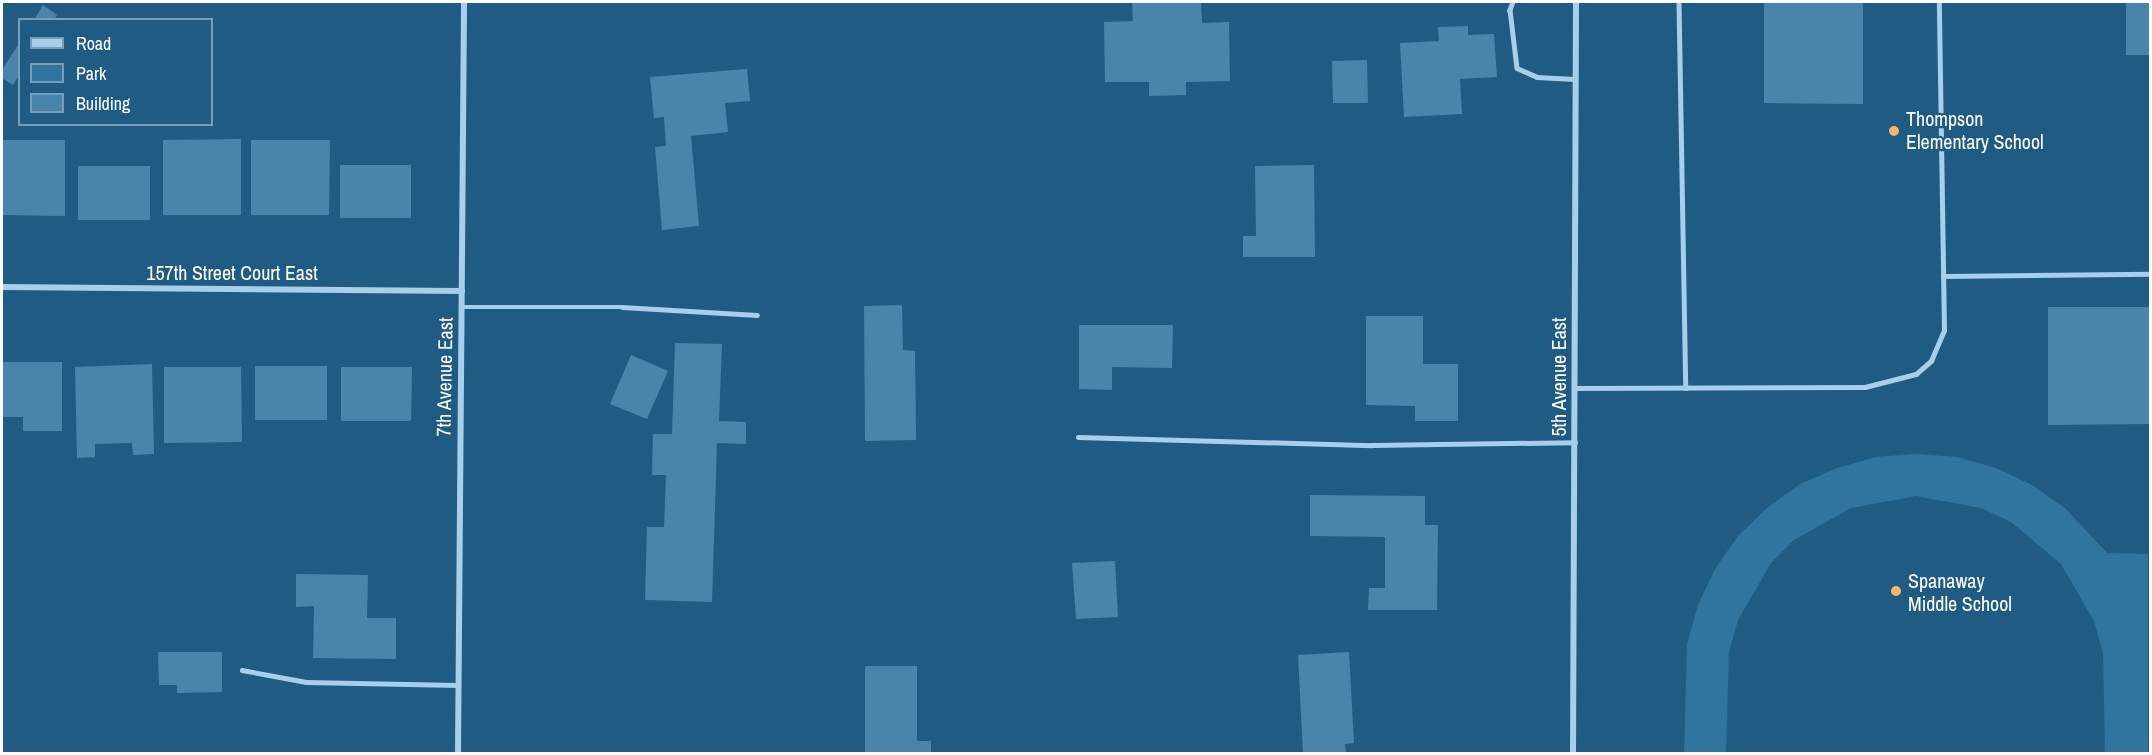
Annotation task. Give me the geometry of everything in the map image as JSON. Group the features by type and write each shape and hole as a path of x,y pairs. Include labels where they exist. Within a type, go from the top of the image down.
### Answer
{"street":[{"name":"7th Avenue East","path":"458,753 464,2"},
{"name":"5th Avenue East","path":"1574,753 1576,2"},
{"name":"157th Street Court East","path":"2,287 462,291"}],"lane":[{"path":"1513,2 1510,10 1517,68 1537,77 1574,78"},
{"path":"1679,2 1686,388"},
{"path":"1575,388 1865,387 1916,374 1931,361 1944,331 1939,2"},
{"path":"1943,276 2151,274"},
{"path":"462,307 622,307 757,315"},
{"path":"1078,437 1372,445 1575,442"},
{"path":"242,670 306,682 458,685"}],"green space":[{"path":"1916,454 1957,457 1996,468 2032,485 2066,509 2107,553 2148,554 2148,753 2105,753 2103,653 2094,621 2061,564 2011,522 1981,508 1916,496 1851,508 1794,540 1771,563 1738,620 1729,652 1726,753 1684,753 1687,644 1698,605 1715,569 1738,536 1767,508 1800,484 1837,468 1876,457"}],"building":[{"path":"1132,2 1201,2 1202,23 1229,22 1230,81 1186,82 1186,95 1149,96 1149,82 1105,82 1104,22 1133,21"},
{"path":"1764,2 1863,2 1863,104 1764,103"},
{"path":"2126,2 2150,2 2150,55 2126,55"},
{"path":"43,5 57,15 55,18 35,18"},
{"path":"1468,26 1468,35 1494,34 1497,77 1460,79 1462,114 1404,117 1400,43 1439,41 1438,27"},
{"path":"18,45 18,77 13,85 2,78 2,70"},
{"path":"1367,60 1368,103 1333,103 1332,61"},
{"path":"747,69 750,101 725,103 728,132 691,136 699,226 662,230 655,147 666,146 664,117 654,118 650,77"},
{"path":"241,139 241,215 163,215 163,140"},
{"path":"2,140 65,140 65,216 2,215"},
{"path":"251,140 330,140 329,215 251,215"},
{"path":"340,165 411,165 411,218 340,218"},
{"path":"1314,165 1315,257 1243,257 1243,236 1256,236 1255,166"},
{"path":"78,166 150,166 150,220 78,220"},
{"path":"902,305 903,350 915,351 916,440 865,441 864,306"},
{"path":"2048,307 2150,307 2150,424 2048,425"},
{"path":"1366,316 1423,316 1423,364 1458,364 1458,421 1415,421 1415,406 1366,405"},
{"path":"1079,325 1173,325 1172,368 1112,367 1112,390 1079,389"},
{"path":"675,343 722,344 719,421 746,422 746,444 717,443 712,602 645,600 647,527 664,527 666,475 652,475 653,434 672,434"},
{"path":"631,355 668,371 647,419 610,404"},
{"path":"2,362 62,362 62,431 23,431 23,417 2,417"},
{"path":"152,364 154,454 133,455 132,443 95,444 95,457 77,458 75,367"},
{"path":"255,366 327,366 327,420 255,420"},
{"path":"164,367 241,367 242,442 164,443"},
{"path":"341,367 412,367 411,421 341,421"},
{"path":"1310,495 1425,496 1425,525 1438,525 1437,610 1368,610 1369,588 1385,588 1385,537 1310,536"},
{"path":"1115,561 1118,617 1076,619 1072,563"},
{"path":"296,574 368,575 367,618 396,618 396,659 313,658 314,606 296,607"},
{"path":"158,652 222,652 222,692 177,693 177,685 159,685"},
{"path":"1349,652 1354,743 1345,744 1346,754 1303,754 1298,655"},
{"path":"865,666 917,666 917,741 931,741 931,754 865,754"}],"place":[{"name":"Thompson Elementary School","path":"1894,131"},
{"name":"Spanaway Middle School","path":"1896,591"}]}
